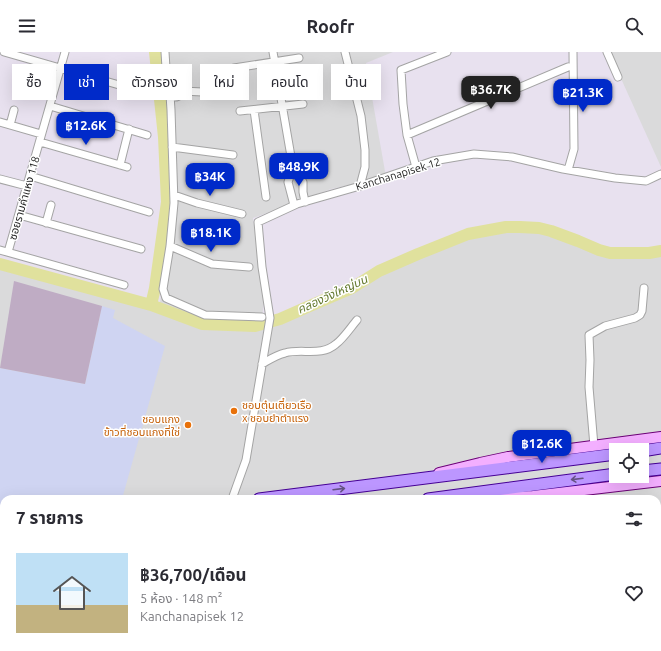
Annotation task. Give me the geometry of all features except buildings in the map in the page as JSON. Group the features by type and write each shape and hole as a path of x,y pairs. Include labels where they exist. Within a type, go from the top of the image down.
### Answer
{"main road":[{"path":"420,478 459,467 508,458 661,437"},
{"path":"649,450 661,448"},
{"path":"290,495 609,455"},
{"path":"649,470 661,468"},
{"path":"458,495 609,475"},
{"path":"560,495 661,480"}],"street":[{"path":"4,52 117,84"},
{"name":"ซอยรามคำแหง 118","path":"8,252 65,52"},
{"path":"165,52 166,64"},
{"path":"273,52 293,168 303,182 305,202"},
{"path":"345,52 361,116 365,150 365,167 360,186"},
{"path":"416,167 407,135 401,70 447,52"},
{"path":"568,170 574,149 573,52"},
{"path":"607,52 618,77"},
{"path":"249,66 299,58"},
{"path":"407,135 568,67"},
{"path":"170,100 174,195 170,246 163,290 166,298 205,315 262,317"},
{"path":"240,111 303,104"},
{"path":"50,106 147,135"},
{"path":"10,125 14,110"},
{"path":"254,110 266,197"},
{"path":"0,122 42,134"},
{"path":"40,142 124,166 129,129"},
{"path":"172,147 233,155"},
{"name":"Kanchanapisek 12","path":"262,364 270,318 262,267 258,222 294,205 360,186 434,161 474,154 512,157 568,170 615,178 646,181 661,174"},
{"path":"293,168 288,182 294,205"},
{"path":"30,176 149,212"},
{"path":"0,179 27,186"},
{"path":"174,195 197,203 242,214"},
{"path":"46,222 50,205"},
{"path":"18,215 141,249"},
{"path":"170,246 212,264 249,267"},
{"path":"0,250 124,285"},
{"path":"594,446 590,387 590,335 604,326 635,318 640,314 642,311 644,288"},
{"path":"233,495 246,460 262,364 285,352 321,352 336,344 357,320"}],"shaded area":[{"path":"161,52 393,52 366,64 331,64 331,100 372,100 386,177 331,189 253,218 264,302 262,317 243,322 254,322 304,305 350,284 377,268 467,230 506,223 539,224 611,250 648,249 661,247 661,495 0,495 0,260 160,303 174,203 165,100 192,100 192,64 162,64"},
{"path":"609,52 661,52 661,167"},
{"path":"14,281 102,306 85,384 0,368"},
{"path":"102,306 115,310 113,318 165,346 123,495 0,495 0,368 85,384"}],"waterway":[{"path":"151,305 155,288 167,202 164,137 155,52"},
{"name":"คลองวังใหญ่บน","path":"0,264 151,305 202,324 255,326 280,319 352,288 379,271 468,234 506,227 539,228 610,253 649,253 661,251"}],"place":[{"name":"ชอบตุ๋นเตี๋ยวเรือ x ชอบยำตำแรง","path":"234,411"},
{"name":"ชอบแกง ข้าวที่ชอบแกงที่ใช่","path":"188,425"}]}
